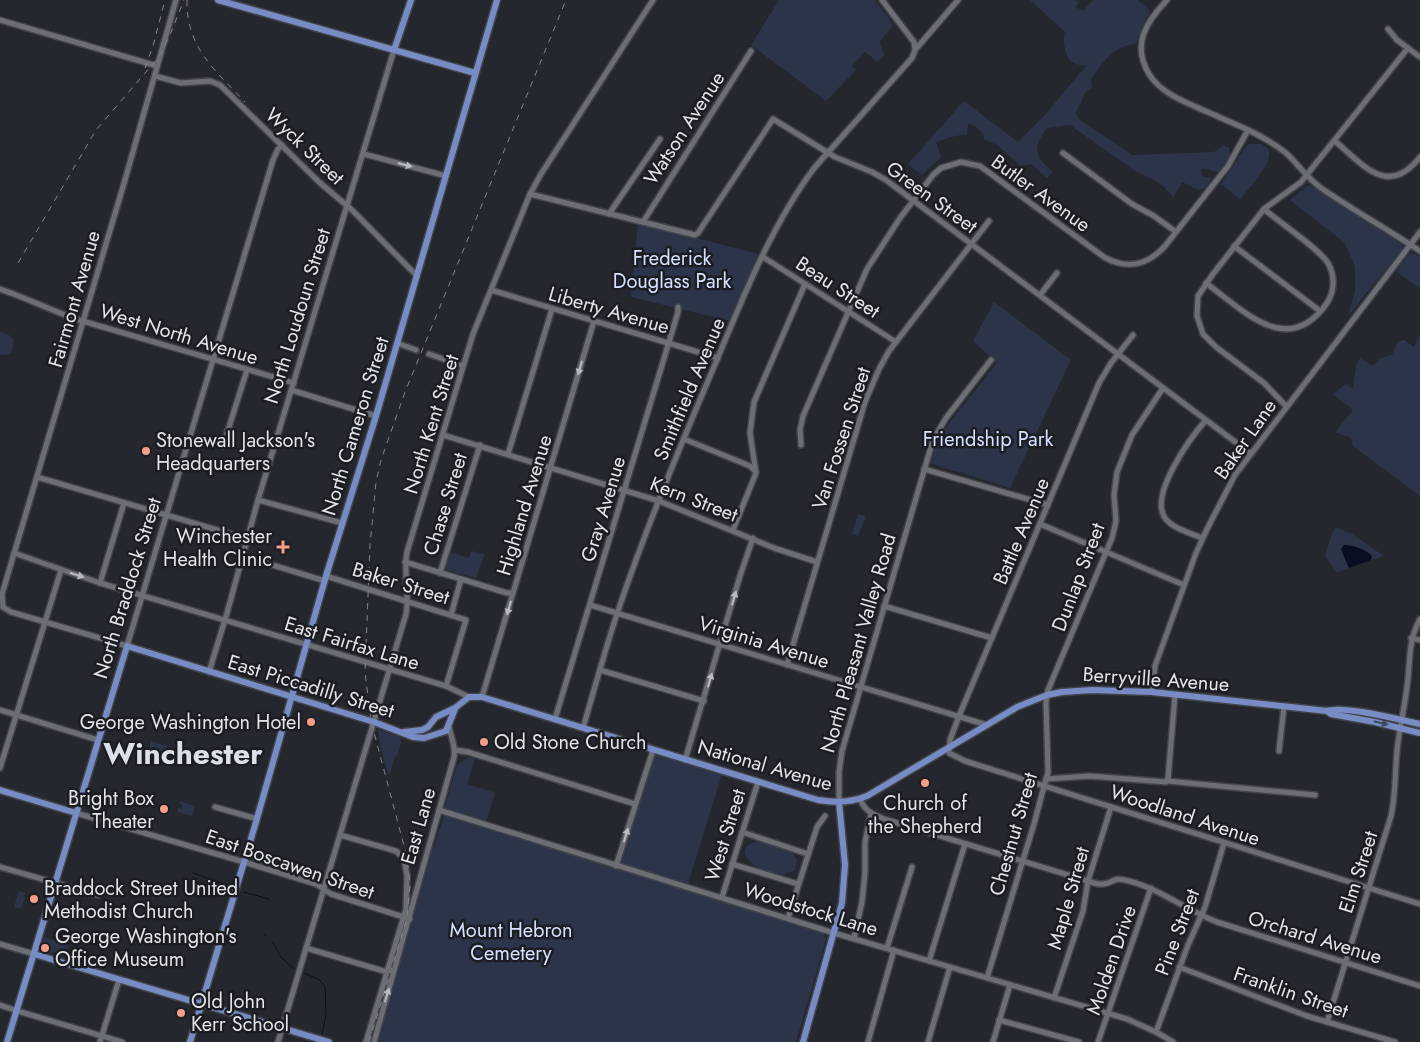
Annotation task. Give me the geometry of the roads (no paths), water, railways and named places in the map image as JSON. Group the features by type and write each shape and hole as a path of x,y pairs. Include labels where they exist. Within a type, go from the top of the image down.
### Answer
{"main road":[{"path":"218,0 475,73"},
{"name":"North Loudoun Street","path":"394,50 411,0"},
{"name":"North Cameron Street","path":"190,1042 257,819 325,579 376,416 497,0"},
{"name":"East Piccadilly Street","path":"126,646 374,722 419,738 440,733"},
{"name":"North Braddock Street","path":"7,1042 126,646"},
{"name":"Berryville Avenue","path":"860,799 1017,708 1047,695 1082,690 1152,692 1327,711 1362,712 1420,724"},
{"path":"455,708 446,731 440,733 433,730 431,723 436,717 455,708 469,697 482,697"},
{"name":"National Avenue","path":"482,697 818,800 839,802 860,799"},
{"name":"Berryville Avenue","path":"1327,711 1331,714 1420,732"},
{"path":"440,716 446,718 449,725"},
{"name":"East Piccadilly Street","path":"404,732 422,730 431,723"},
{"path":"0,790 76,813"},
{"name":"North Pleasant Valley Road","path":"803,1042 842,903 844,874 839,802"},
{"path":"34,954 328,1042"}],"street":[{"name":"Fairmont Avenue","path":"2,609 2,594 176,0"},
{"name":"North Kent Street","path":"278,1042 406,614 405,562 478,321 530,194 653,0"},
{"path":"882,0 914,42 915,50"},
{"name":"Smithfield Avenue","path":"583,728 617,614 659,501 718,358 763,256 792,200 807,178 912,58 915,50 958,0"},
{"path":"1167,0 1150,19 1144,31 1142,54 1148,74 1157,85 1168,93 1248,130 1280,148 1306,176 1326,191 1420,251"},
{"path":"0,20 157,66"},
{"path":"1388,29 1392,35 1420,57"},
{"path":"1286,406 1264,383 1216,347 1204,334 1198,322 1196,309 1198,296 1234,246 1264,209 1294,188 1306,176 1408,48"},
{"name":"North Loudoun Street","path":"209,672 258,500 394,50"},
{"name":"Watson Avenue","path":"642,222 751,51"},
{"name":"Wyck Street","path":"155,76 181,83 210,81 217,83 228,91 417,276"},
{"name":"Green Street","path":"642,222 692,235 698,233 773,119 842,161 880,175 1250,453"},
{"name":"Butler Avenue","path":"801,445 800,430 803,416 872,261 913,200 937,171 955,163 968,162 986,169 1104,257 1116,263 1134,264 1147,261 1159,252 1228,166 1248,130"},
{"path":"609,214 660,139"},
{"path":"1334,141 1370,171 1386,177 1404,173 1420,158"},
{"name":"North Braddock Street","path":"126,646 273,160 282,145"},
{"path":"1064,153 1132,204 1154,216 1176,232"},
{"path":"364,154 446,176"},
{"path":"530,194 642,222"},
{"path":"1206,283 1259,322 1277,329 1290,329 1302,326 1312,320 1320,311 1327,302 1332,290 1333,277 1329,266 1318,253 1264,209"},
{"name":"Van Fossen Street","path":"787,665 869,390 882,362 896,342 988,221"},
{"name":"Baker Lane","path":"1152,692 1155,666 1184,585 1202,538 1235,475 1420,232"},
{"path":"1234,246 1320,311"},
{"name":"Beau Street","path":"763,256 896,342"},
{"path":"1040,295 1057,273"},
{"path":"733,530 756,473 750,433 754,402 805,284"},
{"name":"West North Avenue","path":"0,289 30,299 54,311 82,321 294,384"},
{"name":"Liberty Avenue","path":"491,290 718,358"},
{"name":"Gray Avenue","path":"555,719 669,343 678,307"},
{"path":"508,454 552,309"},
{"name":"Highland Avenue","path":"482,697 594,321"},
{"name":"Battle Avenue","path":"950,746 950,740 959,716 1100,381 1132,335"},
{"path":"397,342 416,350"},
{"path":"429,354 463,366"},
{"name":"North Pleasant Valley Road","path":"839,802 839,772 842,751 936,431 991,360"},
{"path":"223,446 246,370"},
{"name":"Dunlap Street","path":"1047,695 1112,538 1116,521 1114,495 1117,472 1132,435 1163,388"},
{"path":"292,390 376,416"},
{"path":"1202,538 1168,522 1163,514 1160,503 1176,463 1206,420"},
{"name":"Kern Street","path":"443,435 659,501 790,554 818,562"},
{"path":"684,439 744,464 756,473"},
{"name":"Chase Street","path":"440,573 469,474 480,445"},
{"path":"924,469 1048,506"},
{"path":"37,477 248,540"},
{"path":"258,500 342,523"},
{"path":"100,583 124,503"},
{"path":"1040,524 1184,585"},
{"path":"685,760 753,538"},
{"name":"East Fairfax Lane","path":"14,553 142,596 446,686 469,697"},
{"name":"Baker Street","path":"243,556 466,620 446,686"},
{"path":"405,562 513,593"},
{"path":"0,768 61,570"},
{"path":"451,615 461,579"},
{"name":"Virginia Avenue","path":"590,605 987,724"},
{"path":"884,606 992,638"},
{"path":"2,609 126,646"},
{"path":"1420,619 1411,638 1420,640"},
{"name":"Elm Street","path":"1327,1022 1392,810 1398,736 1401,728 1408,679 1411,638"},
{"path":"600,670 704,701"},
{"name":"Chestnut Street","path":"987,978 1048,773 1047,695"},
{"path":"1167,781 1175,695"},
{"path":"1279,751 1284,706"},
{"path":"0,710 98,740"},
{"name":"East Lane","path":"374,1042 410,919 455,750 449,725"},
{"path":"440,733 454,741"},
{"name":"Woodland Avenue","path":"950,746 949,753 952,755 1046,782 1110,806 1420,904"},
{"path":"455,750 468,752 635,804"},
{"path":"616,866 652,750"},
{"path":"1046,782 1082,776 1167,781 1314,795"},
{"name":"West Street","path":"722,898 758,782"},
{"path":"860,799 862,806 871,814 1088,881 1102,884 1120,879 1151,888 1201,916"},
{"name":"Maple Street","path":"1054,998 1083,911 1088,881 1110,806"},
{"path":"215,807 257,819"},
{"name":"Woodstock Lane","path":"439,810 616,866 1133,1021 1173,1042"},
{"name":"East Boscawen Street","path":"76,813 316,884 331,894 410,919"},
{"path":"854,938 862,902 865,842 871,814"},
{"path":"788,918 818,824 825,816"},
{"path":"742,832 808,854"},
{"path":"340,835 396,851 400,854 405,864 407,875 407,901 366,1042"},
{"name":"Pine Street","path":"1156,1032 1179,968 1201,916 1224,842"},
{"path":"929,961 965,844"},
{"path":"732,864 798,884"},
{"path":"0,867 98,895"},
{"path":"887,948 912,867"},
{"name":"Molden Drive","path":"1098,1042 1151,888"},
{"name":"Orchard Avenue","path":"1201,916 1420,986"},
{"path":"0,944 34,954"},
{"path":"306,948 387,972"},
{"path":"868,1042 894,950"},
{"path":"928,1042 950,967"},
{"name":"Franklin Street","path":"1179,968 1307,1016 1395,1042"},
{"path":"101,1039 119,980"},
{"path":"994,1042 1010,985"},
{"path":"0,1005 101,1039 122,1042"},
{"path":"1000,1020 1079,1042"}],"waterway":[{"path":"193,873 227,885"},
{"path":"244,892 269,899"},
{"path":"273,943 281,957 294,969"},
{"path":"304,973 318,979 325,986 326,1015 322,1034"}],"railway":[{"path":"145,68 165,0"},
{"path":"18,263 96,130 158,58 170,35 184,0"},
{"path":"187,0 188,17 197,45 214,69 245,102"},
{"path":"369,1042 407,918 410,885 407,857 371,721 365,672 370,545 376,482 381,460 405,392 566,0"}],"place":[{"name":"Stonewall Jackson's Headquarters","path":"146,451"},
{"name":"Winchester Health Clinic","path":"283,547"},
{"name":"George Washington Hotel","path":"311,722"},
{"name":"Old Stone Church","path":"484,742"},
{"name":"Church of the Shepherd","path":"925,783"},
{"name":"Bright Box Theater","path":"164,809"},
{"name":"Braddock Street United Methodist Church","path":"34,899"},
{"name":"George Washington's Office Museum","path":"45,948"},
{"name":"Old John Kerr School","path":"181,1013"}],"district":[{"name":"Winchester","path":"183,754"}],"park label":[{"name":"Frederick Douglass Park","path":"672,270"},
{"name":"Friendship Park","path":"988,439"},
{"name":"Mount Hebron Cemetery","path":"511,942"}]}
